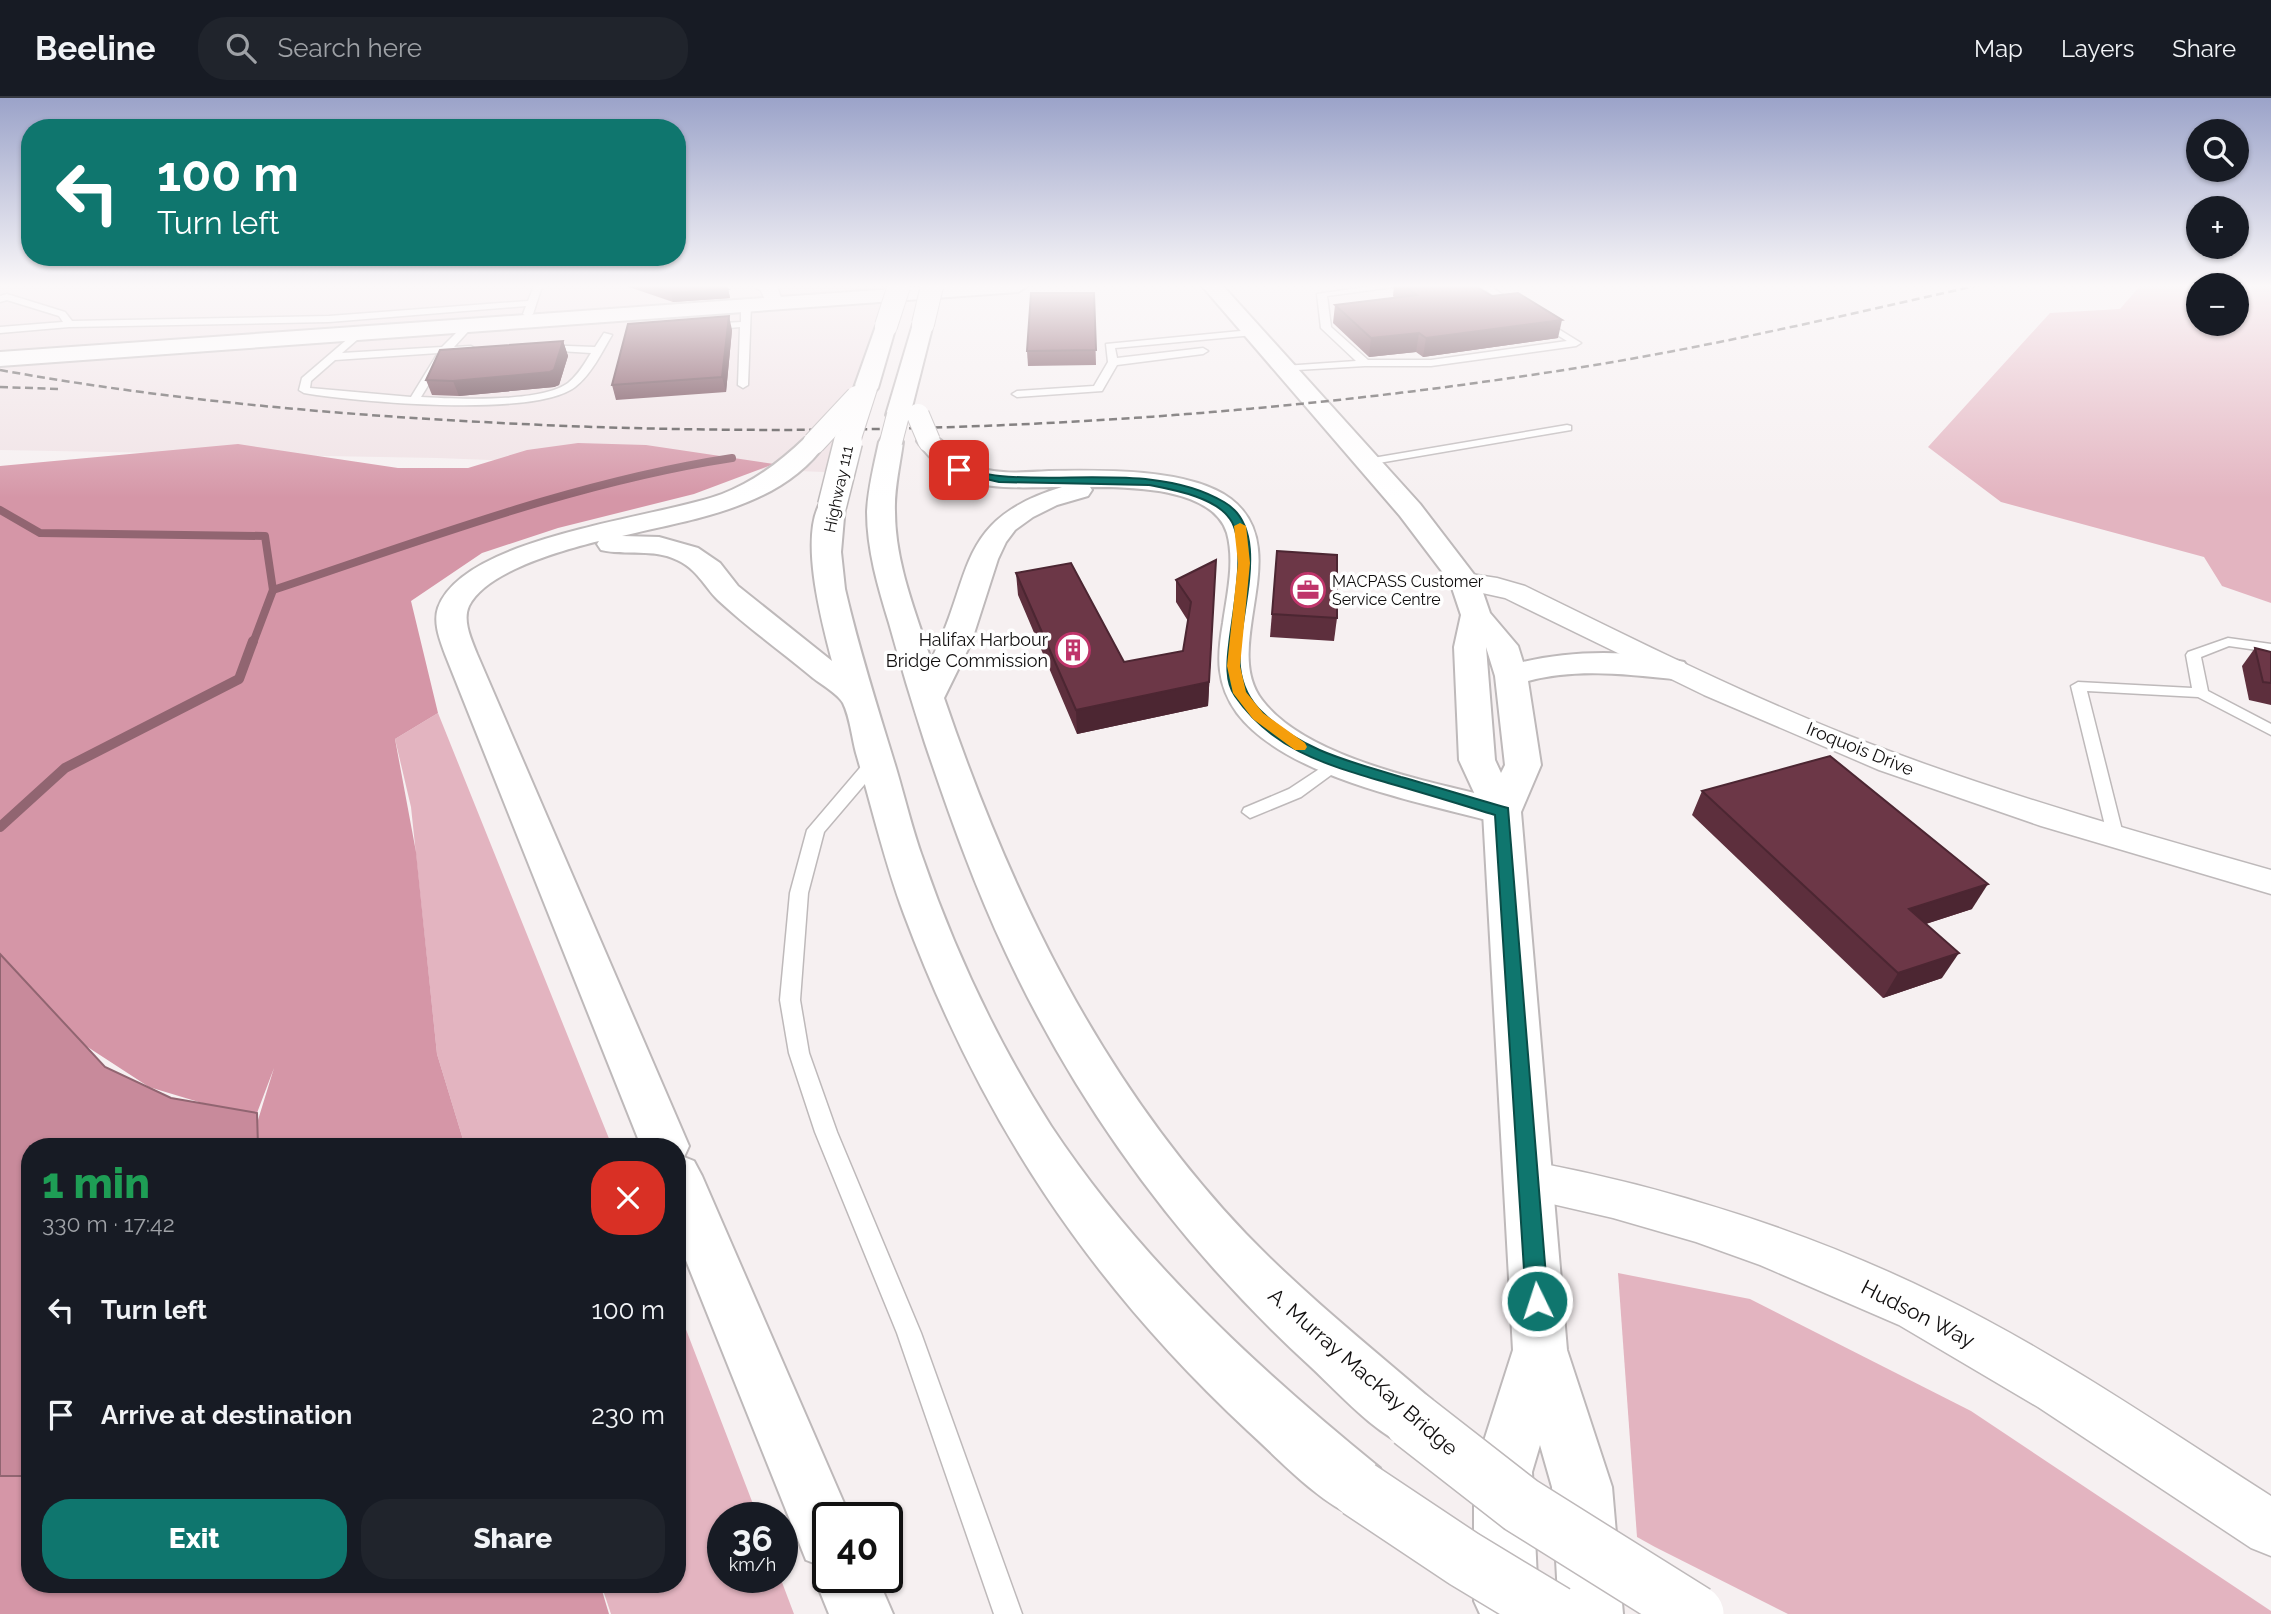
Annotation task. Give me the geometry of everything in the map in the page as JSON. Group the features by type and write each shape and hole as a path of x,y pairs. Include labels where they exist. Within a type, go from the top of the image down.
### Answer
{"main road":[{"path":"0,359 30,357"},
{"name":"Highway 111","path":"857,697 830,588 827,560 832,506 840,468 876,357"},
{"path":"914,357 907,385 908,415 891,442 881,510 893,584 931,710"},
{"path":"1273,357 1410,510 1464,581 1476,615 1502,646 1511,676 1523,765 1502,812"},
{"path":"662,1138 454,635 452,614 457,601 490,572 516,559 612,529 677,515 732,499 781,475 866,388"},
{"path":"908,415 946,463 975,475 1028,481 1131,481 1176,487 1220,504 1234,516 1242,529 1244,563 1233,666 1240,693 1258,716 1284,737 1319,757 1502,812"},
{"path":"931,710 976,577 990,544 1001,527 1037,503 1057,495 1131,481"},
{"path":"516,559 587,546 623,543 659,545 688,554 710,569 727,592 857,697 903,858 960,1002 1014,1108 1104,1239 1237,1385 1294,1437 1359,1489 1464,1559 1555,1614"},
{"path":"1476,615 1470,647 1477,760 1502,812 1540,1350 1582,1487 1591,1614"},
{"path":"1511,676 1547,666 1673,669"},
{"name":"A. Murray MacKay Bridge","path":"931,710 1007,910 1073,1038 1134,1130 1182,1195 1226,1248 1305,1328 1412,1420 1521,1505 1695,1614"},
{"path":"686,1198 813,1502"},
{"path":"1506,1614 1503,1472 1540,1350"},
{"path":"852,1593 861,1614"}],"street":[{"name":"Iroquois Drive","path":"1464,581 1488,584 1515,592 1673,669 1835,741 1938,779 2115,838 2271,882"},
{"name":"Hudson Way","path":"1528,1181 1593,1191 1691,1219 1794,1255 1923,1312 2094,1413 2271,1528"}],"lane":[{"path":"336,357 332,357 306,380 304,390 330,395 435,402 526,397 558,393 572,386 592,357"},
{"path":"415,399 441,357"},
{"path":"743,385 744,357"},
{"path":"1017,394 1098,389 1114,362 1112,357"},
{"path":"1114,362 1157,357"},
{"path":"1358,357 1365,363"},
{"path":"1284,369 1365,363 1431,363 1476,357"},
{"path":"1367,462 1567,428"},
{"path":"2201,693 2193,655 2228,642 2271,648"},
{"path":"2115,838 2078,686 2201,693 2271,730"},
{"path":"876,760 816,830 799,893 790,1000 799,1054 826,1132 909,1334 1009,1614"},
{"path":"1250,812 1295,793 1336,763"}],"shaded area":[{"path":"0,357 887,357 852,473 437,458 0,450"},
{"path":"2010,357 2271,357 2271,603 2222,586 2204,557 2001,502 1928,447"},
{"path":"578,443 646,445 774,464 694,494 558,528 482,553 411,601 438,713 395,739 416,852 437,1054 463,1138 258,1138 258,1120 274,1068 257,1113 202,1103 149,1087 83,1044 0,954 0,466 238,444 398,468 468,468 527,450"},
{"path":"438,713 609,1138 463,1138 437,1054 411,807 395,739"},
{"path":"0,954 105,1067 171,1098 257,1113 258,1138 21,1138 21,1476 0,1476"},
{"path":"1618,1273 1750,1299 1971,1411 2271,1611 2271,1614 1788,1614 1655,1547 1637,1537"},
{"path":"686,1329 752,1502 707,1502 707,1593 786,1593 794,1614 611,1614 604,1593 686,1593"},
{"path":"0,1476 21,1476 21,1593 603,1593 609,1614 0,1614"}],"building":[{"path":"437,357 558,357 554,370 550,372 453,381 426,380"},
{"path":"619,357 724,357 722,377 612,385"},
{"path":"1277,551 1337,555 1337,618 1272,614"},
{"name":"Halifax Harbour Bridge Commission","path":"1216,560 1209,682 1076,710 1016,573 1071,563 1124,662 1183,651 1191,602 1176,580"},
{"path":"2255,648 2271,652 2271,683 2263,682"},
{"path":"1830,756 1988,884 1909,909 1959,953 1898,973 1702,791"}],"waterway":[{"path":"273,590 558,497 615,482 732,458"},
{"path":"0,510 40,533 265,536 273,590"},
{"path":"253,643 273,590"},
{"path":"0,827 65,768 239,679 253,641"}],"railway":[{"path":"0,370 212,401 353,414 567,426 829,430 1092,421 1222,411 1483,382 1641,357"},
{"path":"0,387 59,389"}],"slow traffic":[{"path":"1240,526 1244,563 1233,666 1240,693 1258,716 1300,747"}],"place":[{"name":"MACPASS Customer Service Centre","path":"1308,590"},
{"name":"Halifax Harbour Bridge Commission","path":"1073,650"}],"route":[{"path":"959,470 999,479 1028,481 1067,479 1149,482 1176,487 1220,504 1234,516 1242,529 1244,563 1233,666 1240,693 1258,716 1284,737 1319,757 1378,777 1502,812 1537,1301"}]}
